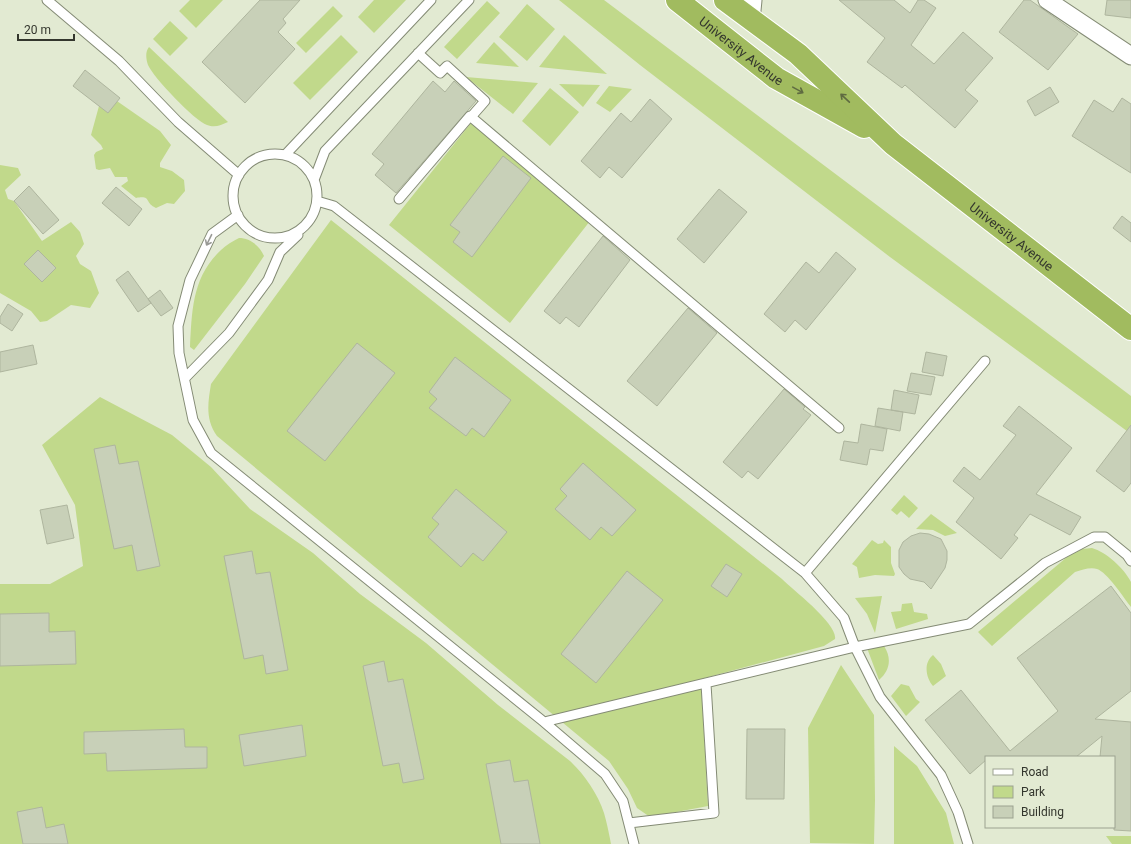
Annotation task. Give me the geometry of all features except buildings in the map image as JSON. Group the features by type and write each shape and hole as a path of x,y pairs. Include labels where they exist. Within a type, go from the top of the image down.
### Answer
{"highway":[{"name":"University Avenue","path":"677,0 776,78 893,144"},
{"name":"University Avenue","path":"725,0 752,10 893,144 1131,329"}],"street":[{"path":"1047,0 1131,56"}],"lane":[{"path":"48,0 119,61 178,122 239,175"},
{"path":"286,154 431,0"},
{"path":"185,378 229,333 268,280 280,252 304,229 315,211 317,201 314,180 325,151 469,0"},
{"path":"398,199 470,116 471,117 485,101 447,66 440,73 418,53"},
{"path":"471,117 839,428"},
{"path":"304,229 286,238 265,237 255,233 238,215 234,207 233,195 239,175 255,159 267,154 286,154 300,164 314,180"},
{"path":"317,201 334,206 805,573 844,618 855,647 880,697 941,775 958,812 968,844"},
{"path":"238,215 212,234 190,280 178,326 178,353 185,378 193,420 211,453 544,722 605,774 623,801 634,844"},
{"path":"805,573 985,361"},
{"path":"544,722 855,647 969,624 1045,563 1094,537 1105,536 1127,555 1131,561"},
{"path":"629,823 714,813 706,684"}],"green space":[{"path":"190,0 223,0 196,28 179,11"},
{"path":"374,0 406,0 374,33 358,17"},
{"path":"559,0 604,0 1131,396 1131,434 890,257 640,65"},
{"path":"487,1 500,13 457,59 444,47"},
{"path":"527,4 555,29 527,61 499,37"},
{"path":"333,6 343,16 306,53 296,43"},
{"path":"170,21 188,38 170,56 153,39"},
{"path":"341,35 358,52 310,100 293,83"},
{"path":"564,35 607,74 539,67"},
{"path":"494,42 519,67 476,63"},
{"path":"149,47 228,122 210,126 193,116 151,71 146,56"},
{"path":"466,77 538,83 513,114"},
{"path":"559,84 600,85 583,107"},
{"path":"609,86 632,89 610,112 596,103"},
{"path":"550,88 579,112 550,146 522,121"},
{"path":"114,99 160,131 171,145 160,163 160,167 172,171 184,180 185,191 174,204 167,203 156,208 146,199 141,197 136,198 121,186 128,181 127,177 115,177 110,168 99,170 96,169 94,155 96,152 103,149 91,135 99,106"},
{"path":"471,123 590,221 510,323 389,225"},
{"path":"0,165 18,168 21,175 5,190 8,199 14,201 42,241 71,222 80,232 84,244 76,256 80,264 91,271 99,293 90,308 71,305 47,321 40,322 31,311 0,293"},
{"path":"331,220 782,579 814,608 830,625 835,639 824,646 701,679 708,806 650,817 637,808 628,789 609,761 217,436 213,430 208,411 211,384"},
{"path":"239,238 247,239 254,243 264,256 245,284 194,350 190,347 192,320 195,295 199,283 211,260 225,246"},
{"path":"100,397 172,435 211,467 250,509 313,553 360,594 426,643 498,705 570,761 585,778 598,799 605,817 611,844 0,844 0,584 50,584 83,566 75,505 42,445"},
{"path":"904,495 918,508 909,518 901,511 897,515 891,510"},
{"path":"931,514 957,533 945,536 933,530 916,529"},
{"path":"872,540 878,544 883,543 884,540 891,547 891,563 895,574 894,576 875,575 859,578 857,567 852,564"},
{"path":"1092,548 1109,557 1124,571 1128,577 1131,582 1131,607 1106,575 1097,569 1092,568 1075,572 992,646 978,632 1067,557 1082,549"},
{"path":"882,596 875,633 867,614 855,598"},
{"path":"912,603 914,612 927,614 928,619 896,629 891,612 901,611 902,604"},
{"path":"884,646 887,651 889,664 886,673 879,680 867,648"},
{"path":"933,655 941,664 946,676 933,686 927,675 927,666"},
{"path":"841,665 874,715 874,844 810,843 808,728"},
{"path":"901,684 909,686 916,699 920,702 906,716 891,696"},
{"path":"894,746 917,766 946,813 954,844 894,844"},
{"path":"1106,836 1131,836 1131,844 1112,844"}]}
